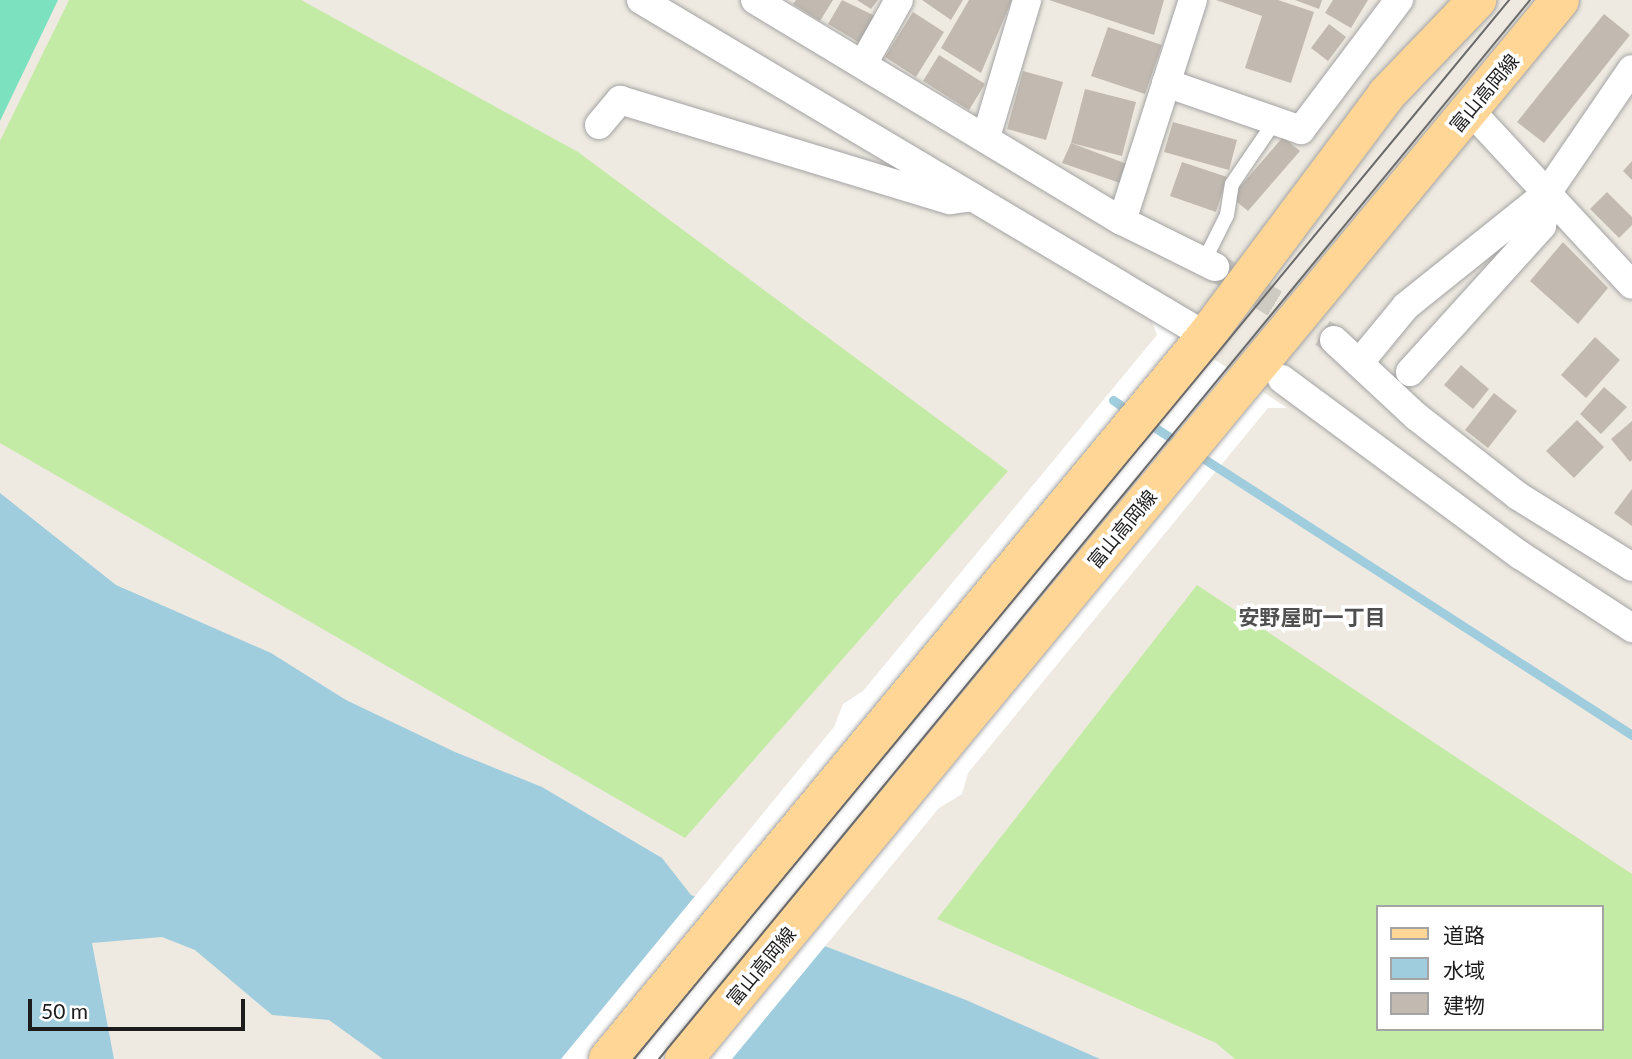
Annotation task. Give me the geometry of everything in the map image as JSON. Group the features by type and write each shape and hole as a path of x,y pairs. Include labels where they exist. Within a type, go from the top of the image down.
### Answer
{"main road":[{"path":"608,1059 1201,341 1386,95 1477,0"},
{"name":"富山高岡線","path":"684,1059 1264,380 1470,110 1560,0"}],"street":[{"path":"641,0 976,197 1201,341"},
{"path":"863,64 899,0"},
{"path":"986,137 1027,0"},
{"path":"1122,220 1192,0"},
{"path":"1166,83 1301,130 1399,0"},
{"path":"767,3 1122,220 1210,264"},
{"path":"1360,362 1406,306 1546,192 1632,69"},
{"path":"599,125 620,100 950,200 976,197"},
{"path":"1470,110 1632,285"},
{"path":"1410,372 1542,226 1546,192"},
{"path":"1334,340 1417,417 1518,496 1632,567"},
{"path":"1264,380 1632,628"}],"lane":[{"path":"1210,264 1227,215 1232,184 1275,121"}],"green space":[{"path":"0,0 58,0 0,121"},
{"path":"69,0 301,0 578,152 1008,471 685,838 0,443 0,141"},
{"path":"1197,585 1632,874 1632,1059 1235,1059 1216,1043 937,919"}],"water":[{"path":"0,493 116,585 271,653 346,700 455,752 542,787 662,858 691,895 966,1000 1100,1059 383,1059 329,1020 272,1015 195,950 162,937 92,943 114,1059 0,1059"}],"pier":[{"path":"1150,316 1287,408 1268,408 968,773 962,794 939,808 732,1059 561,1059 834,727 843,704 863,691 1157,335"}],"building":[{"path":"796,0 833,0 820,21 793,4"},
{"path":"842,0 875,16 860,43 828,24"},
{"path":"857,0 878,0 871,9"},
{"path":"922,0 963,0 951,20"},
{"path":"969,0 1012,0 981,73 941,48"},
{"path":"1049,0 1164,0 1154,35"},
{"path":"1216,0 1278,0 1314,12 1291,83 1245,68 1262,16"},
{"path":"1295,0 1322,0 1319,9"},
{"path":"1333,0 1368,0 1351,28 1325,13"},
{"path":"913,12 944,32 916,77 885,57"},
{"path":"1604,14 1630,35 1544,143 1517,122"},
{"path":"1329,24 1346,37 1328,61 1311,48"},
{"path":"1108,27 1162,45 1145,94 1091,76"},
{"path":"939,55 985,84 969,110 923,81"},
{"path":"1023,71 1063,82 1046,140 1007,129"},
{"path":"1085,89 1136,102 1122,156 1071,143"},
{"path":"1173,122 1237,140 1229,170 1164,152"},
{"path":"1283,137 1300,151 1248,211 1231,197"},
{"path":"1071,143 1127,164 1120,183 1062,163"},
{"path":"1632,161 1632,180 1623,171"},
{"path":"1182,162 1227,177 1216,212 1170,196"},
{"path":"1607,192 1632,217 1632,225 1619,238 1590,209"},
{"path":"1563,242 1608,288 1578,324 1530,281"},
{"path":"1595,337 1620,360 1586,398 1561,375"},
{"path":"1461,365 1489,389 1473,409 1444,385"},
{"path":"1604,387 1627,407 1601,434 1580,414"},
{"path":"1494,393 1517,411 1488,448 1465,430"},
{"path":"1577,420 1604,447 1574,478 1546,451"},
{"path":"1632,421 1632,460 1630,462 1611,439"},
{"path":"1632,489 1632,526 1614,513"}],"waterway":[{"path":"1113,400 1130,412"},
{"path":"1145,421 1180,444"},
{"path":"1195,453 1632,735"}],"tunnel":[{"path":"1215,267 1334,340"}],"tram line":[{"path":"634,1059 1509,0"},
{"path":"659,1059 1530,0"}],"district":[{"name":"安野屋町一丁目","path":"1312,617"}]}
